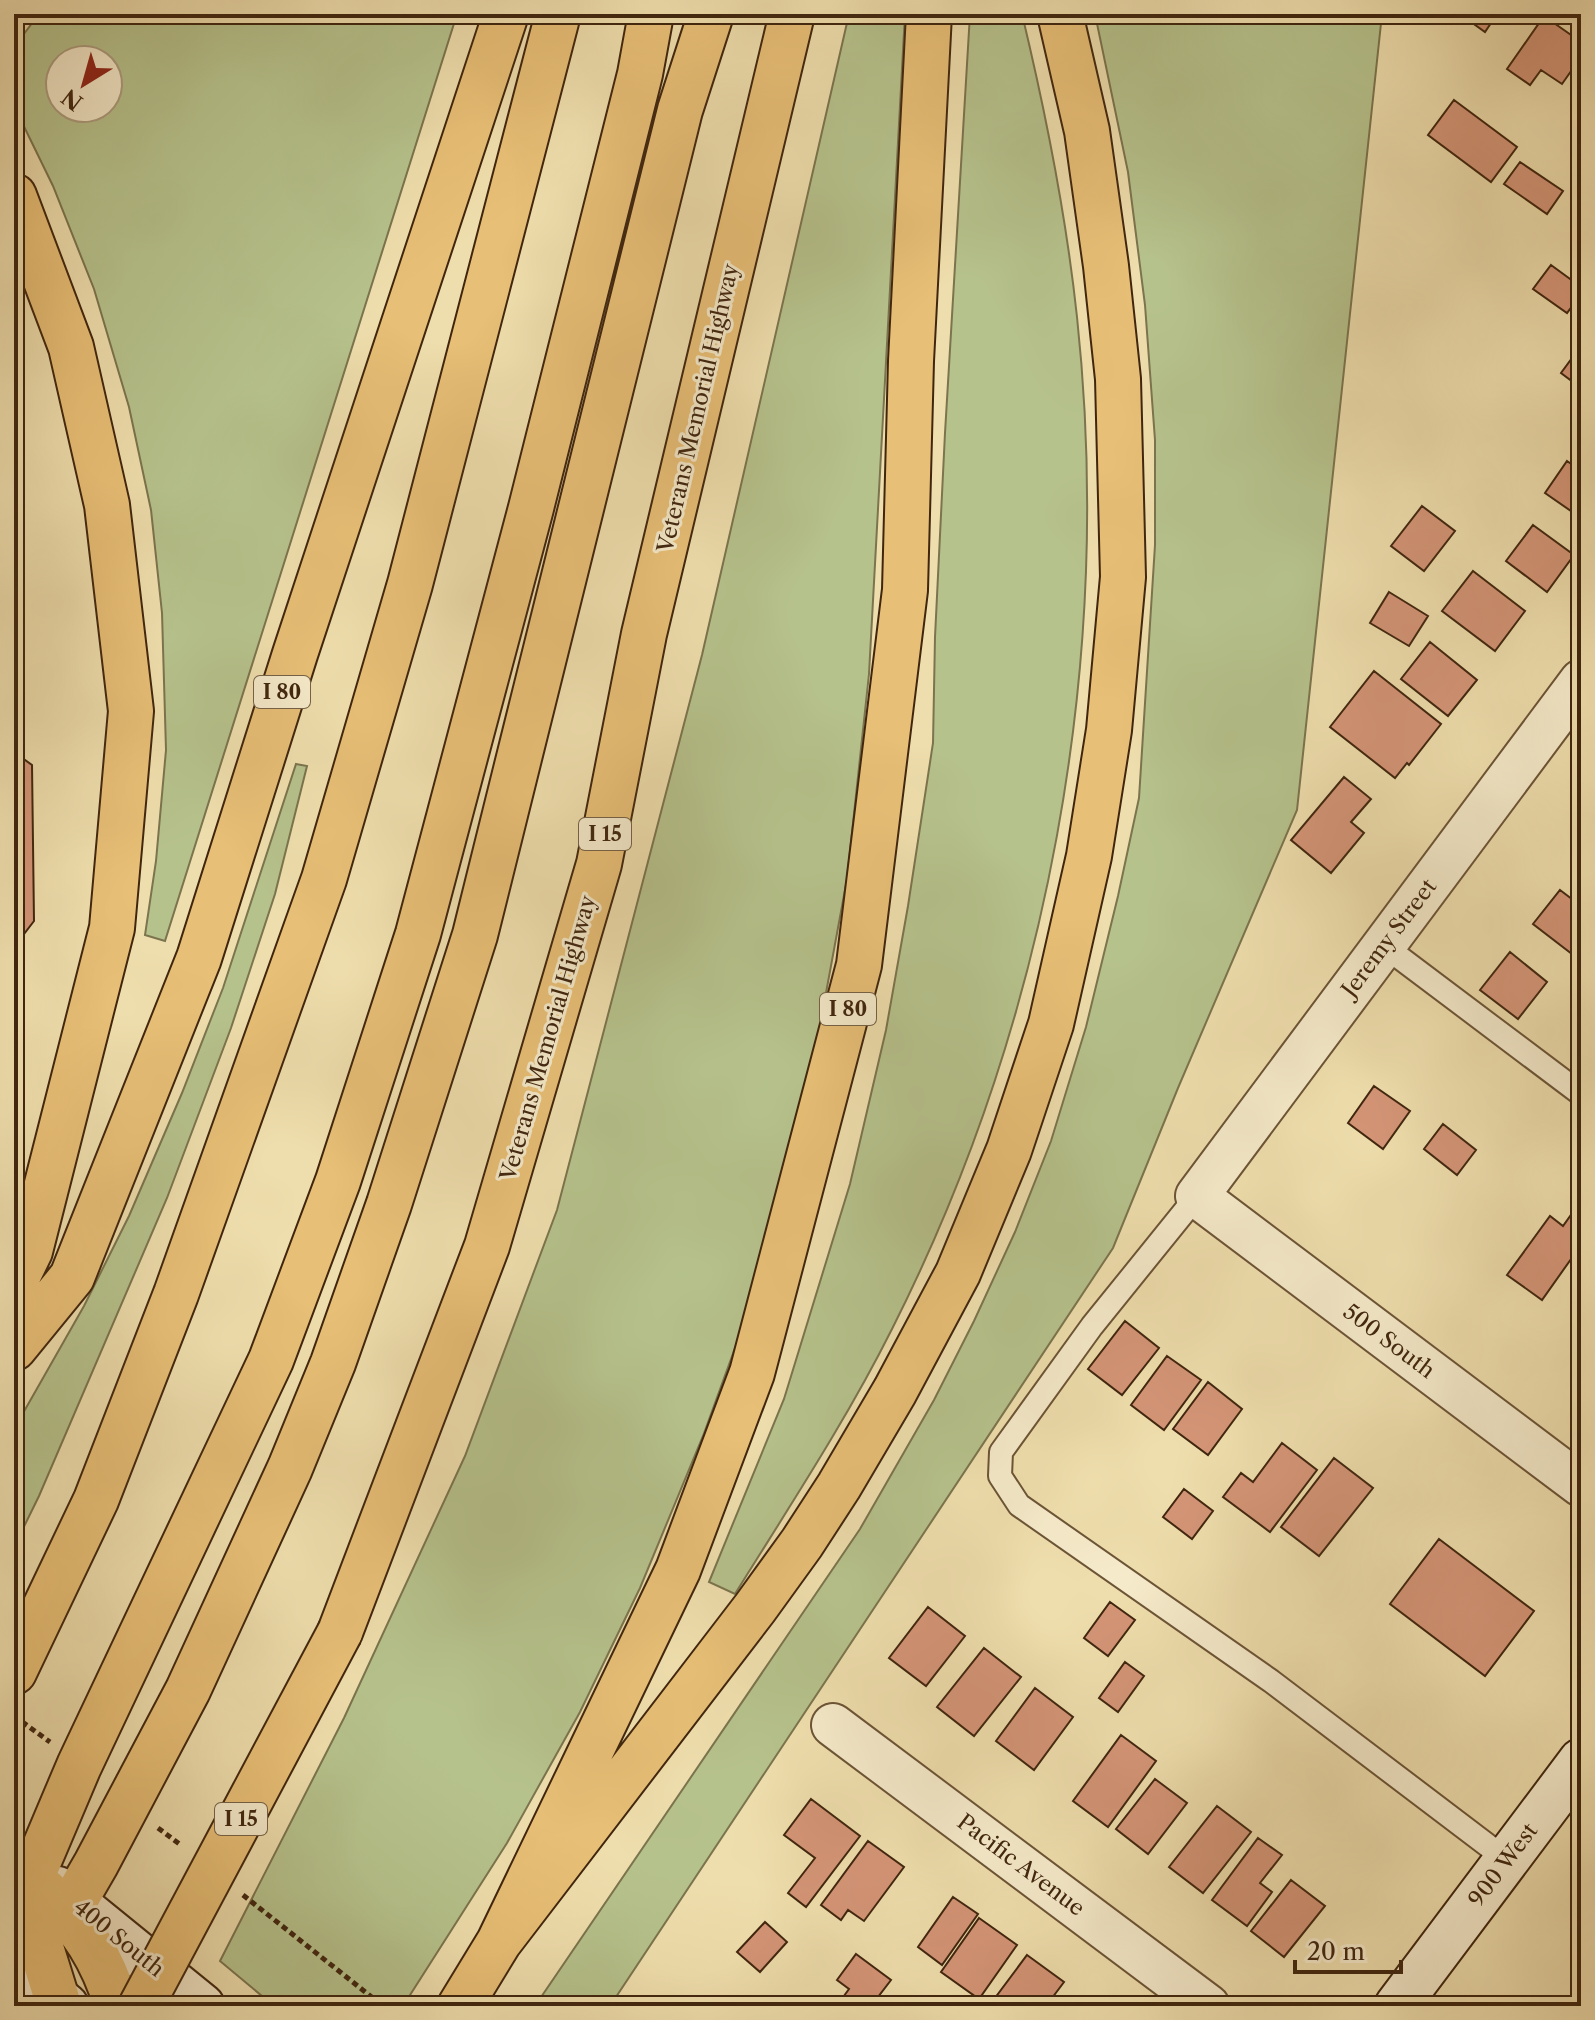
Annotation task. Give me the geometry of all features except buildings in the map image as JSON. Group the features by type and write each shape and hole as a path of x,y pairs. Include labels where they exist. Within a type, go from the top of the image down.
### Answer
{"highway":[{"name":"I 80","path":"14,1348 72,1277 199,958 299,639 506,14"},
{"path":"14,1672 96,1500 176,1294 324,879 410,584 558,14"},
{"path":"123,2006 43,1950 30,1912 27,1870 271,1360 338,1181 418,934 531,508 640,74 651,14"},
{"path":"43,1950 188,1690 290,1468 333,1363 389,1204 475,935 680,110 711,14"},
{"name":"Veterans Memorial Highway","path":"123,2006 340,1632 487,1246 599,864 644,634 792,14"},
{"name":"I 80","path":"460,2006 499,1942 678,1570 752,1373 859,965 905,590 912,345 929,14"},
{"path":"499,1942 802,1543 895,1391 958,1273 1009,1150 1051,1024 1089,856 1109,730 1123,577 1118,379 1108,280 1087,131 1060,14"},
{"path":"14,196 71,347 104,490 131,711 112,928 30,1251 14,1284"},
{"path":"43,1950 93,1946 123,2006"}],"main road":[{"name":"900 West","path":"1410,2001 1507,1860 1581,1761"},
{"name":"400 South","path":"43,1950 202,2006"}],"street":[{"name":"Jeremy Street","path":"1197,1196 1581,681"},
{"name":"500 South","path":"1197,1196 1581,1485"},
{"name":"Pacific Avenue","path":"833,1725 1208,2006"}],"lane":[{"path":"1383,945 1581,1094"},
{"path":"1197,1196 1092,1326 1020,1422 1001,1452 1000,1476 1019,1505 1283,1690 1507,1860"}],"path":[{"path":"14,1716 57,1748"},
{"path":"154,1825 193,1855"},
{"path":"240,1893 383,2006"}],"green space":[{"path":"39,14 457,14 165,941 145,935 156,861 166,750 162,613 151,510 129,407 94,289 53,186 14,106 14,47"},
{"path":"849,14 905,14 869,674 847,879 814,1058 747,1315 703,1436 640,1588 580,1712 507,1843 403,2006 274,2006 220,1961 344,1718 465,1456 557,1210 702,655"},
{"path":"970,14 1022,14 1054,164 1077,317 1086,447 1086,577 1076,707 1057,836 1029,964 992,1089 946,1211 892,1329 856,1397 735,1594 709,1582 784,1399 850,1184 886,1030 933,743 945,433"},
{"path":"1095,14 1382,14 1297,810 1113,1248 610,2006 535,2006 860,1529 934,1400 1015,1232 1051,1141 1086,1027 1139,798 1155,545 1155,440 1145,305 1128,172"},
{"path":"296,764 307,766 275,894 231,1028 167,1198 39,1496 14,1547 14,1429 84,1306 129,1216 182,1093 223,988"}]}
